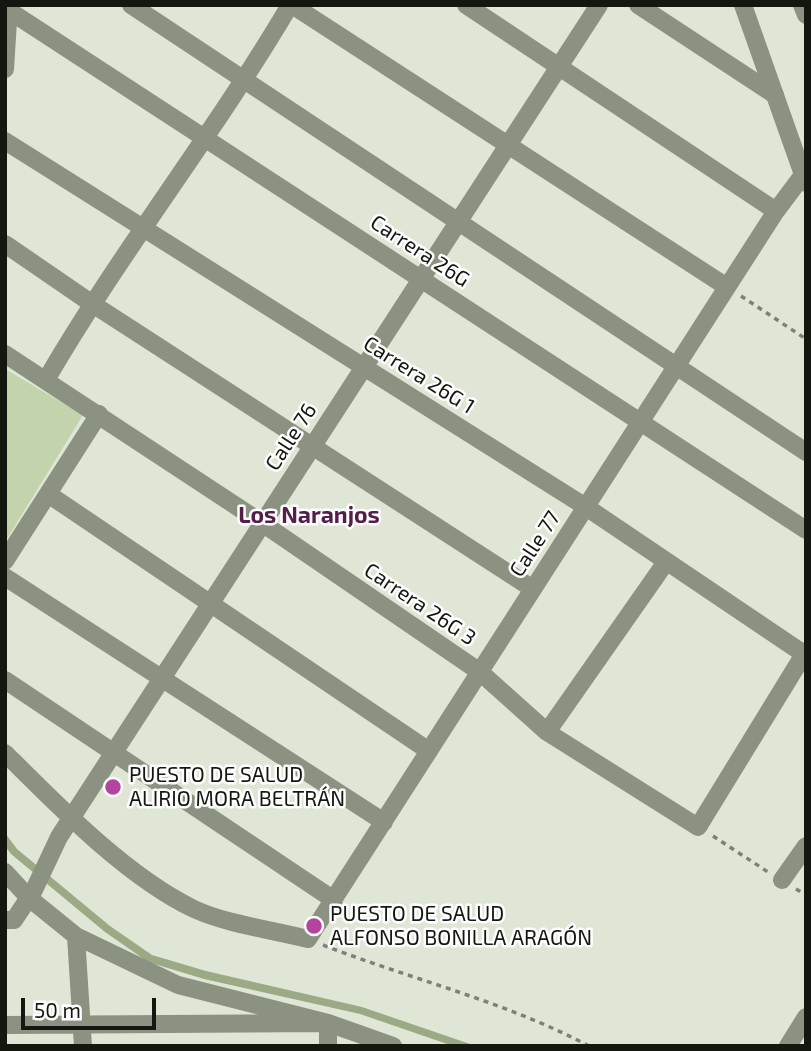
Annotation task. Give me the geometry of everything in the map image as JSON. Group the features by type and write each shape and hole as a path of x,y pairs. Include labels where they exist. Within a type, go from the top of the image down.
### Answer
{"street":[{"path":"131,5 806,452"},
{"path":"46,380 91,303 203,137 245,81 291,5 727,287"},
{"path":"466,5 776,211"},
{"name":"Calle 76","path":"31,894 72,816 599,5"},
{"path":"638,5 775,95"},
{"path":"743,5 805,176"},
{"path":"802,5 806,15"},
{"path":"5,69 9,8"},
{"name":"Carrera 26G","path":"9,8 806,530"},
{"path":"787,130 806,138"},
{"name":"Carrera 26G 1","path":"5,141 586,507 805,652"},
{"name":"Calle 77","path":"308,939 776,211 805,176"},
{"path":"5,244 91,303 533,589"},
{"name":"Carrera 26G 3","path":"5,354 262,523 480,672 547,732 698,827"},
{"path":"5,561 99,414"},
{"path":"48,494 429,751"},
{"path":"547,732 666,562"},
{"path":"5,577 384,822"},
{"path":"698,827 805,652"},
{"path":"5,680 334,900"},
{"path":"5,753 122,861 158,890 197,910 308,939"},
{"path":"782,880 806,846"},
{"path":"5,872 76,936 178,985 328,1023 393,1046"},
{"path":"5,920 14,920 31,894"},
{"path":"76,936 83,1046"},
{"path":"788,1046 806,1017"},
{"path":"5,1025 328,1023"},
{"path":"328,1023 328,1046"}],"path":[{"path":"727,287 806,339"},
{"path":"698,827 806,895"},
{"path":"308,939 394,972 538,1019 589,1046"}],"shaded area":[{"path":"5,369 83,415 5,542"},
{"path":"5,833 17,849 110,926 152,955 206,971 362,1007 476,1046 453,1046 360,1014 204,979 148,962 105,932 11,854 5,846"}],"place":[{"name":"PUESTO DE SALUD ALIRIO MORA BELTRÁN","path":"113,787"},
{"name":"PUESTO DE SALUD ALFONSO BONILLA ARAGÓN","path":"314,926"}],"district":[{"name":"Los Naranjos","path":"309,515"}]}
